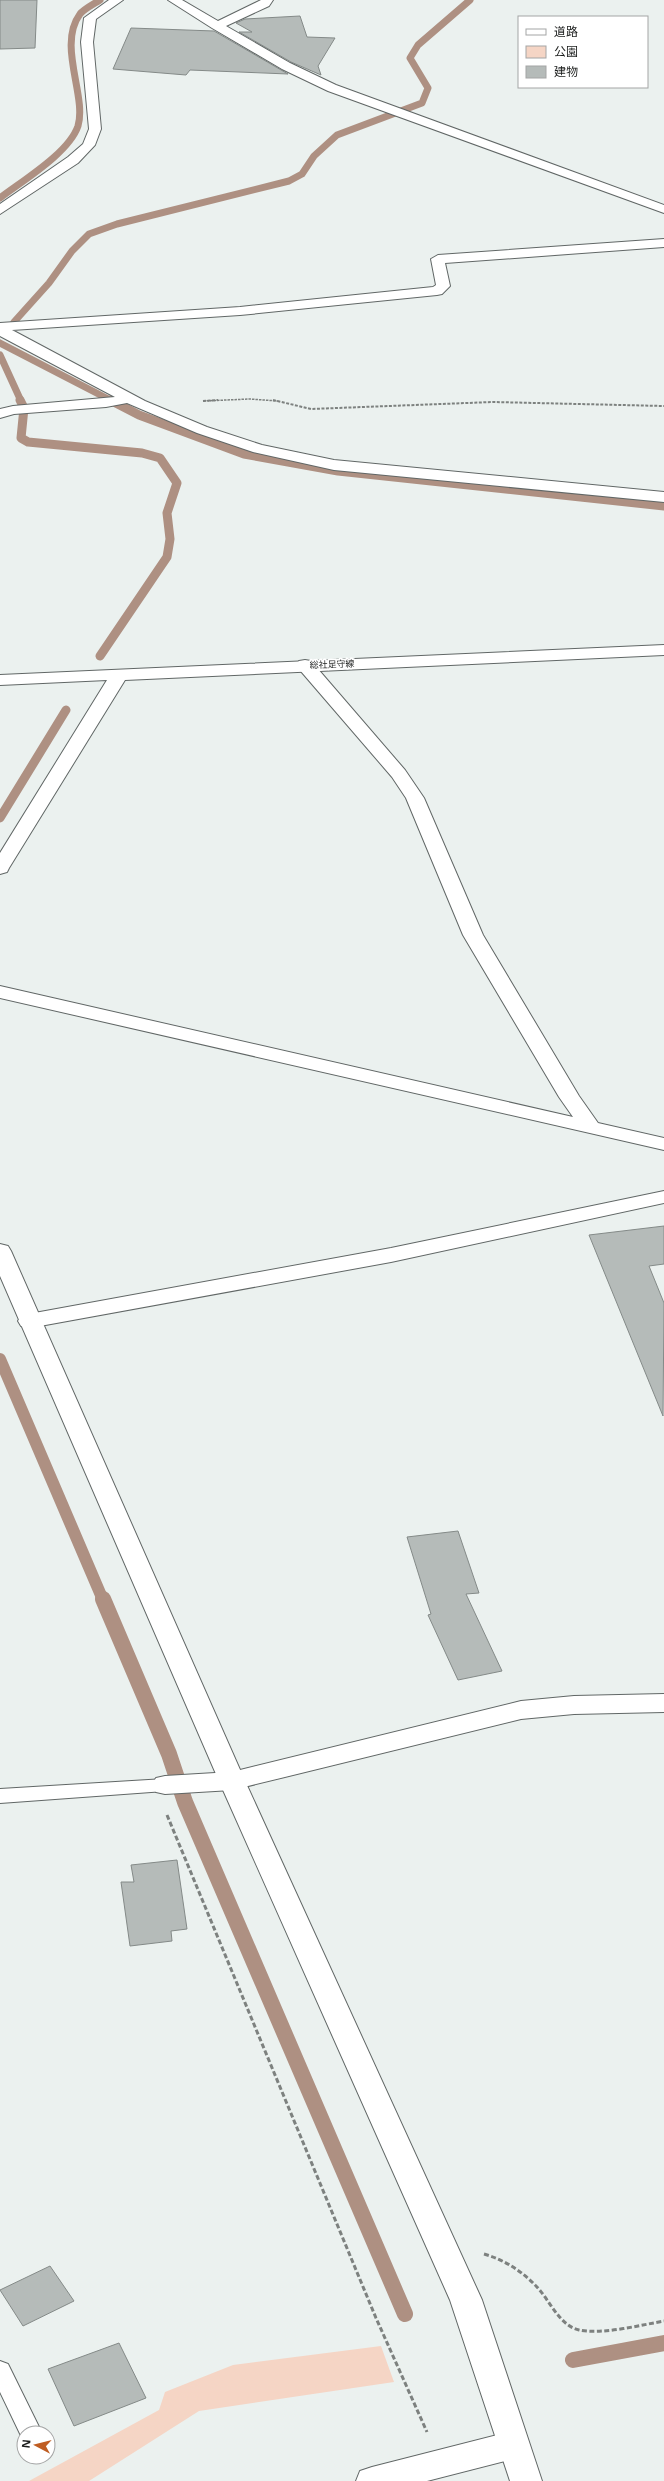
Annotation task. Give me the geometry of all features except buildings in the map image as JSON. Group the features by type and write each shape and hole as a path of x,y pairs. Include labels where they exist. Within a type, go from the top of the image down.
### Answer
{"street":[{"path":"0,210 73,160 89,145 95,129 87,42 90,18 117,0"},
{"path":"174,0 286,66 332,88 664,209"},
{"path":"216,26 265,4 267,0"},
{"path":"0,327 240,312 437,291 443,286 438,259 664,243"},
{"path":"0,330 125,399 202,430 258,449 334,465 664,497"},
{"path":"6,412 33,407 106,403 125,399"},
{"name":"総社足守線","path":"0,680 120,673 664,650"},
{"path":"305,665 399,774 415,798 473,935 569,1097 589,1125"},
{"path":"0,868 120,673"},
{"path":"0,992 589,1125 664,1144"},
{"path":"29,1321 390,1255 664,1197"},
{"path":"0,1251 29,1321 232,1781 466,2300 526,2481"},
{"path":"160,1785 232,1781 521,1710 574,1706 664,1703"},
{"path":"372,2481 513,2445"}],"lane":[{"path":"0,1796 160,1785"},
{"path":"0,2370 27,2425"}],"path":[{"path":"196,402 256,399 278,401 311,409 493,402 664,406"},
{"path":"160,1785 376,2318 441,2463"},
{"path":"448,2259 485,2254 504,2261 537,2287 560,2318 580,2330 664,2321"}],"green space":[{"path":"381,2346 394,2382 199,2411 89,2481 29,2481 159,2410 165,2392 233,2365"}],"waterway":[{"path":"0,198 44,166 73,136 78,126 80,114 71,40 74,26 80,14 100,0"},
{"path":"14,322 49,283 72,251 89,234 117,224 289,181 302,174 314,156 337,135 422,103 428,88 410,58 418,45 470,0"},
{"path":"0,343 112,401"},
{"path":"0,355 21,401"},
{"path":"20,400 24,408 21,438 28,442 142,453 160,458 177,483 167,513 170,539 167,557 100,656"},
{"path":"110,400 139,415 244,454 338,471 664,506"},
{"path":"0,818 66,710"},
{"path":"0,1359 103,1600"},
{"path":"103,1599 169,1754 185,1802 405,2314"},
{"path":"573,2360 664,2343"}]}
